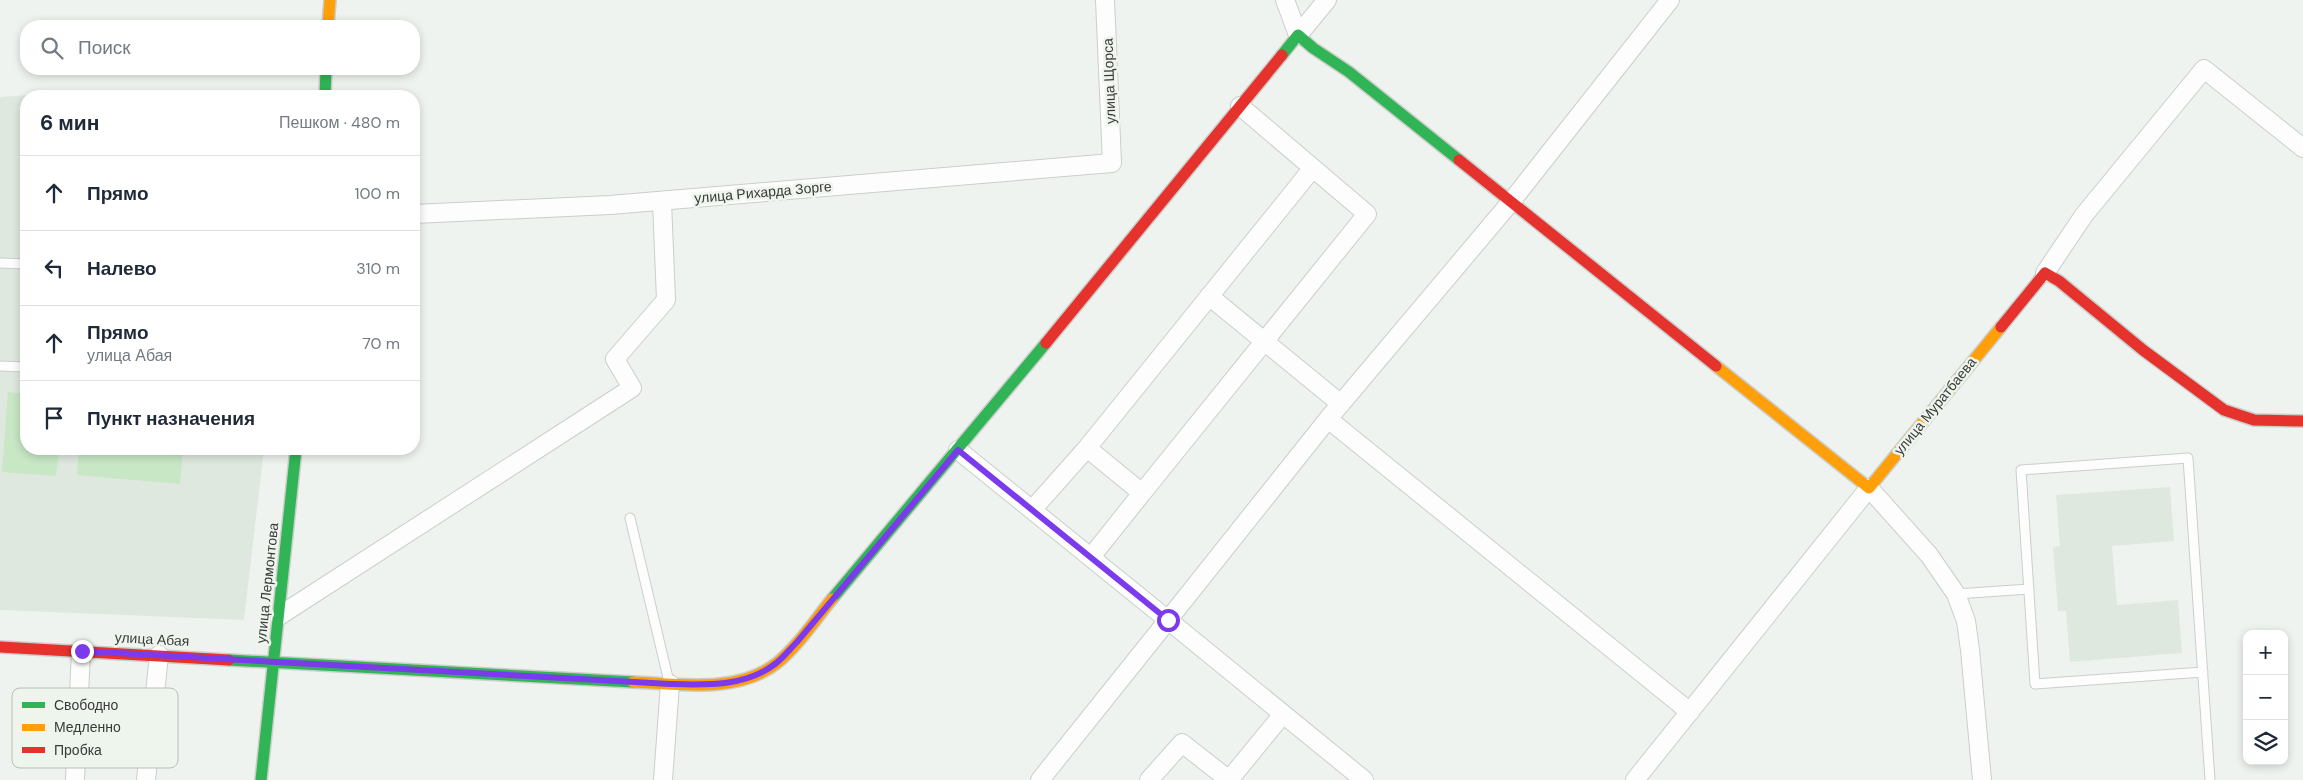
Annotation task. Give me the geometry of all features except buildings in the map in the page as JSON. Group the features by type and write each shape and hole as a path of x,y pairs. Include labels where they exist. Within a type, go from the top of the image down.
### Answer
{"street":[{"path":"328,20 330,0"},
{"name":"улица Щорса","path":"1105,0 1112,162"},
{"path":"1285,0 1298,35 1313,48 1348,72 1869,488 1929,555 1956,594 1966,621 1982,780"},
{"path":"1298,35 1326,0"},
{"path":"1040,780 1328,419 1510,202 1670,0"},
{"name":"улица Абая","path":"0,647 670,684 730,683 754,676 775,664 797,642 958,450 1298,35"},
{"path":"2303,148 2204,69 2084,215 2045,273 2059,281 2143,350 2224,410 2254,420 2303,421"},
{"path":"325,90 326,75"},
{"path":"1091,557 1367,214 1240,106"},
{"name":"улица Рихарда Зорге","path":"420,214 610,205 1112,162"},
{"path":"1032,510 1086,448 1312,169"},
{"path":"280,616 632,388 615,359 666,300 662,200"},
{"name":"улица Муратбаева","path":"1635,780 1869,488 2045,273"},
{"path":"1209,296 1341,404"},
{"path":"1328,419 1690,712"},
{"path":"1086,448 1142,493"},
{"path":"958,450 1364,780"},
{"name":"улица Лермонтова","path":"261,780 273,661 280,616 295,455"},
{"path":"80,688 82,651"},
{"path":"155,688 158,655"},
{"path":"663,780 670,684"},
{"path":"1149,780 1182,743 1229,780 1284,714"}],"lane":[{"path":"0,263 20,264"},
{"path":"0,366 20,367"},
{"path":"2203,672 2035,684 2021,470 2188,458 2203,672 2210,780"},
{"path":"630,518 670,684"},
{"path":"1956,594 2029,589"}],"shaded area":[{"path":"20,96 20,455 263,455 244,620 0,610 0,97"},
{"path":"2170,487 2174,541 2112,546 2117,605 2178,600 2182,653 2070,662 2066,611 2058,611 2053,547 2060,546 2056,495"}],"green space":[{"path":"8,392 20,393 20,455 58,455 56,476 2,472"},
{"path":"79,455 182,455 180,484 77,475"}],"traffic: fast":[{"path":"1282,55 1298,35 1313,48 1349,72 1459,160"},
{"path":"325,90 326,75"},
{"path":"832,599 1046,343"},
{"path":"261,780 295,455"},
{"path":"229,660 633,682"}],"traffic: slow":[{"path":"328,20 330,0"},
{"path":"1716,366 1869,488 2001,327"},
{"path":"633,682 708,685 745,679 762,673 777,663 792,649 832,599"}],"traffic: jam":[{"path":"1046,343 1282,55"},
{"path":"1459,160 1716,366"},
{"path":"2001,327 2045,273 2059,281 2143,350 2224,410 2254,420 2303,421"},
{"path":"0,647 229,660"}],"route":[{"path":"82,651 670,684 704,685 730,683 754,676 775,664 797,642 958,450 1168,620"}]}
